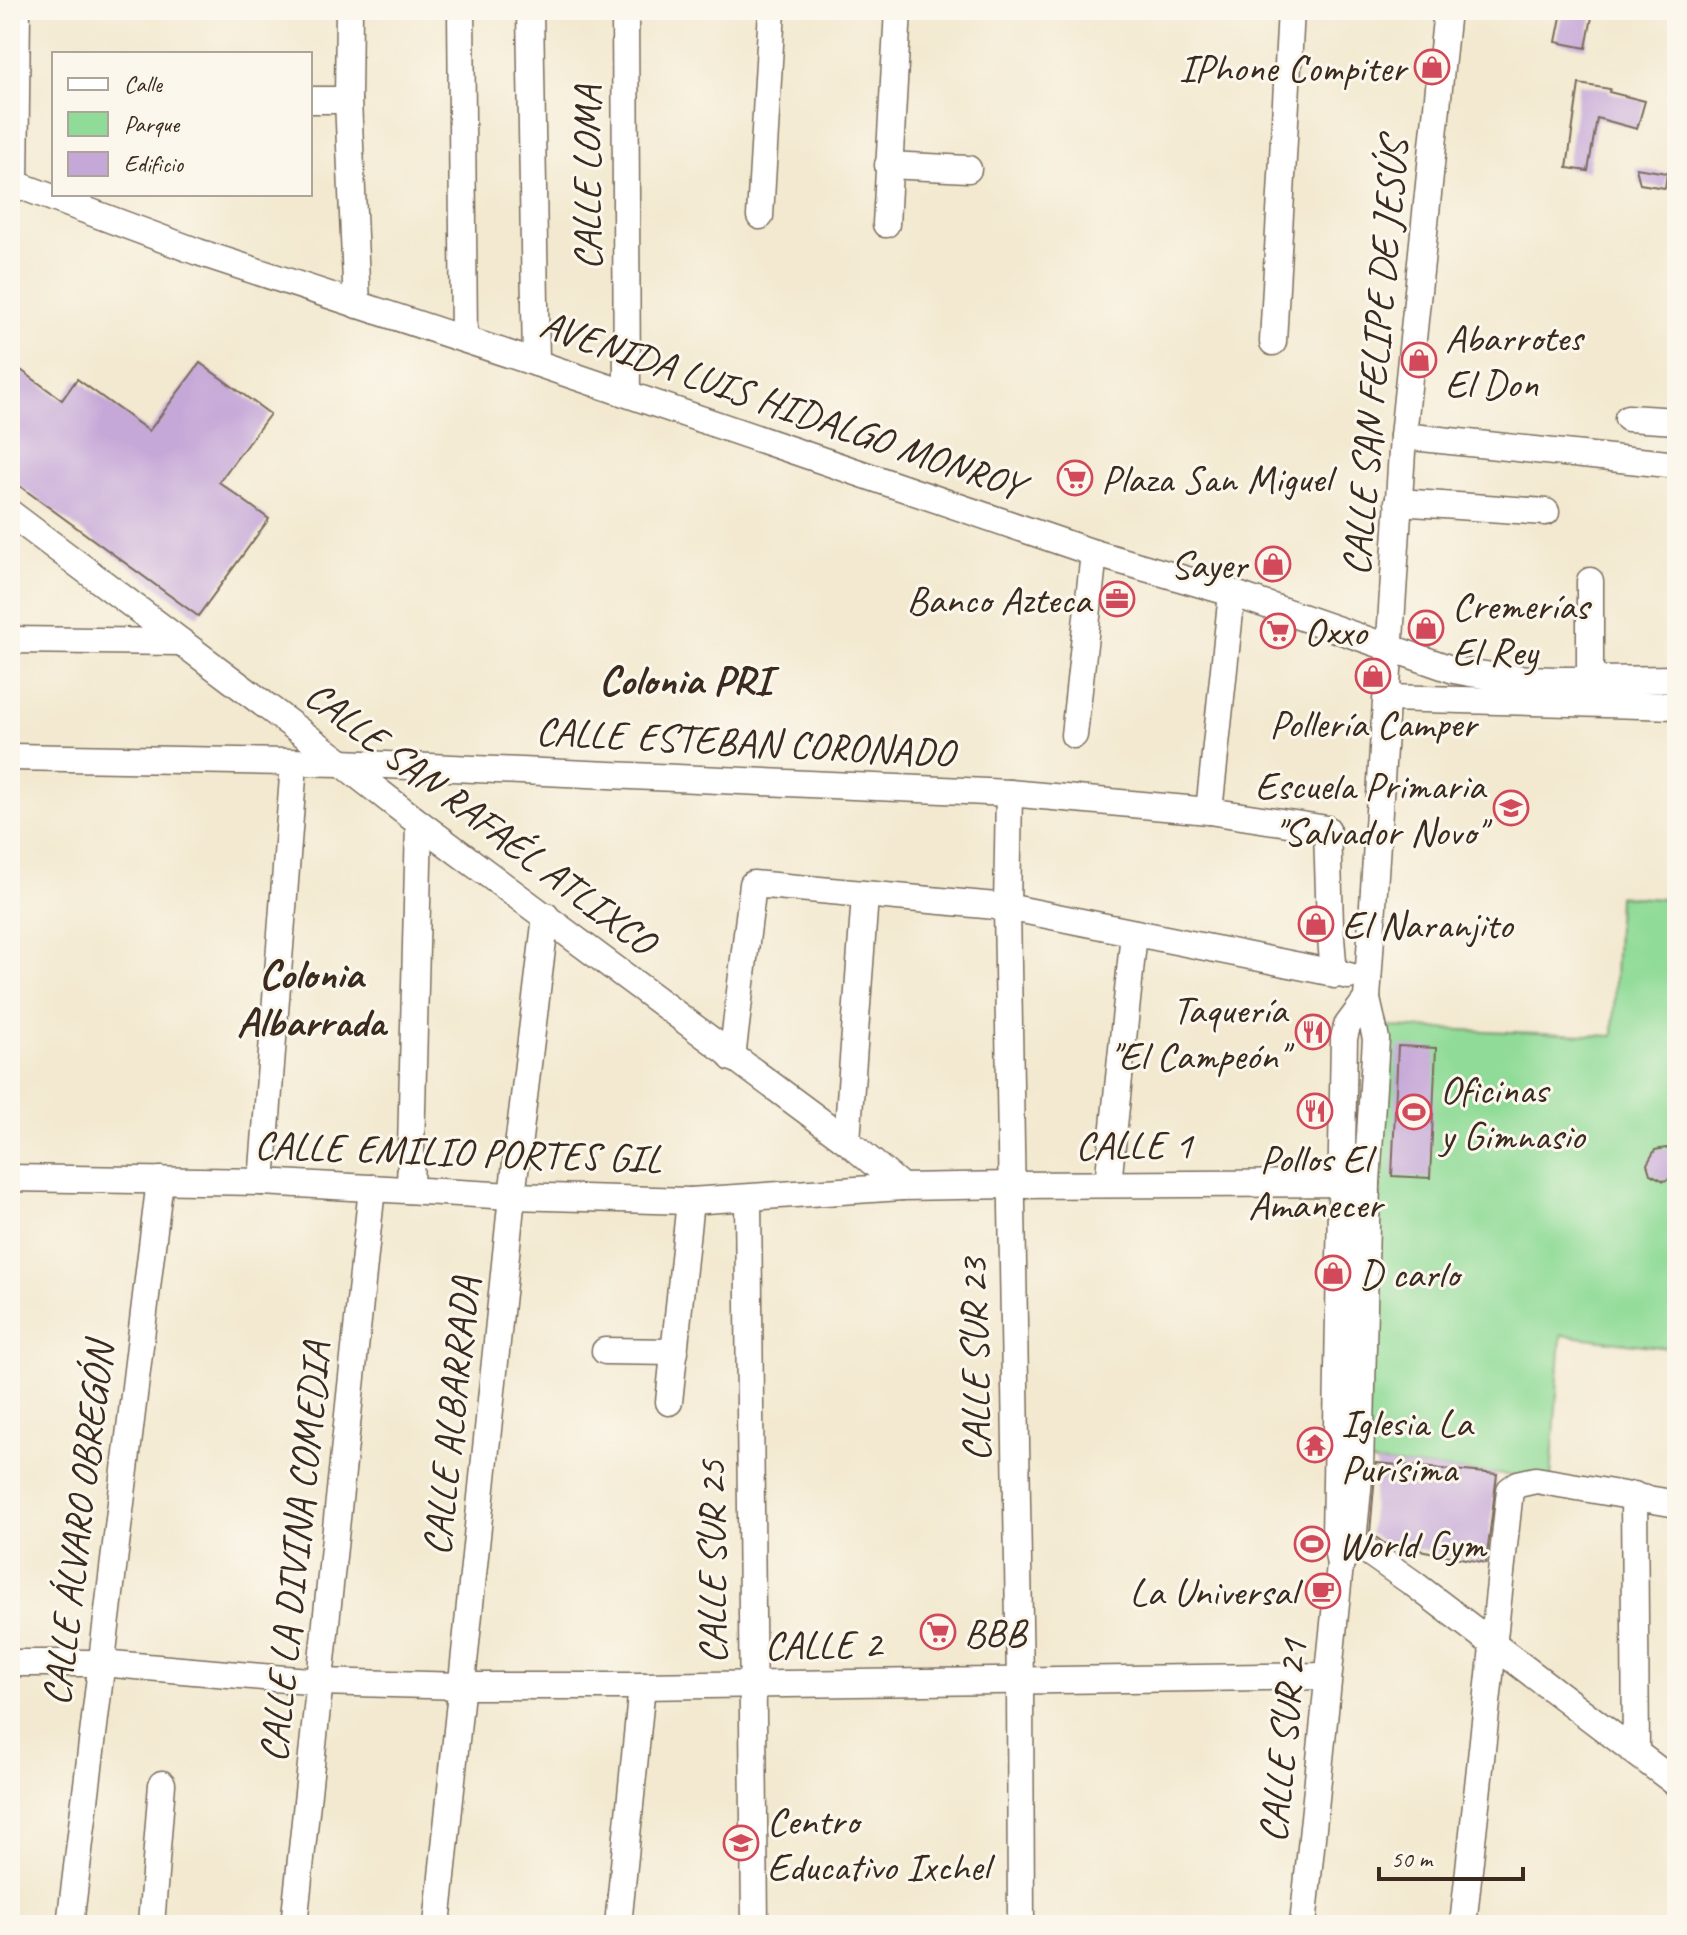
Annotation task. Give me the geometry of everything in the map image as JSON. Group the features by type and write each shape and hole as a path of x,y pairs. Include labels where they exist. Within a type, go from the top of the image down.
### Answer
{"street":[{"path":"12,183 17,10"},
{"path":"349,10 348,100 357,305"},
{"path":"461,10 464,339"},
{"path":"530,10 536,363"},
{"name":"CALLE LOMA","path":"625,10 627,393"},
{"path":"760,216 772,10"},
{"path":"886,224 898,10"},
{"path":"1273,342 1291,10"},
{"name":"CALLE SAN FELIPE DE JESÚS","path":"1344,1539 1360,1469 1367,1183 1376,1039 1368,988 1398,502 1447,10"},
{"path":"312,100 348,100"},
{"path":"888,165 968,169"},
{"name":"AVENIDA LUIS HIDALGO MONROY","path":"12,183 198,252 627,393 1094,553 1232,593 1454,670 1483,676 1677,679"},
{"path":"1628,418 1677,421"},
{"path":"1403,436 1677,465"},
{"path":"1398,502 1546,512"},
{"name":"CALLE SAN RAFAÉL ATLIXCO","path":"11,515 732,1058 847,1141 902,1187"},
{"path":"1074,735 1094,553"},
{"path":"1590,581 1590,679"},
{"path":"1209,811 1232,593"},
{"path":"10,640 181,642"},
{"path":"1387,698 1677,706"},
{"name":"CALLE ESTEBAN CORONADO","path":"10,757 342,763 1009,793 1209,811 1327,829 1334,975"},
{"path":"262,1182 294,764"},
{"name":"CALLE SUR 23","path":"1009,793 1007,907 1021,1925"},
{"path":"410,1190 419,823"},
{"path":"732,1058 753,884 1007,907 1334,975 1368,988"},
{"path":"847,1141 865,896"},
{"name":"CALLE ALBARRADA","path":"437,1925 512,1196 546,916"},
{"path":"1108,1184 1134,933"},
{"name":"CALLE SAN FELIPE DE JESÚS","path":"1344,1539 1340,1182 1344,1038 1347,1026 1368,988"},
{"name":"CALLE EMILIO PORTES GIL","path":"10,1178 262,1182 512,1196 690,1201 902,1187"},
{"name":"CALLE ÁLVARO OBREGÓN","path":"70,1925 160,1180"},
{"name":"CALLE 1","path":"902,1187 1367,1183"},
{"name":"CALLE LA DIVINA COMEDIA","path":"294,1925 372,1188"},
{"name":"CALLE SUR 25","path":"748,1198 755,1925"},
{"path":"669,1402 690,1201"},
{"path":"605,1351 675,1352"},
{"path":"1463,1925 1510,1490 1518,1484 1536,1480 1677,1504"},
{"path":"1634,1495 1636,1751"},
{"path":"1344,1539 1493,1641 1677,1784"},
{"name":"CALLE SUR 21","path":"1303,1925 1344,1539"},
{"name":"CALLE 2","path":"10,1663 101,1663 320,1682 463,1686 1020,1682 1328,1676"},
{"path":"618,1925 642,1686"},
{"path":"151,1925 162,1784"}],"green space":[{"path":"1618,896 1677,900 1677,1349 1561,1335 1551,1479 1365,1462 1388,1027 1613,1036"}],"building":[{"path":"1562,12 1592,17 1586,48 1556,42"},
{"path":"1579,84 1610,89 1609,92 1645,101 1637,129 1597,118 1588,171 1567,168"},
{"path":"1636,168 1667,173 1665,188 1640,184"},
{"path":"10,362 62,400 77,379 149,431 200,363 270,414 219,482 269,519 198,616 10,479"},
{"name":"Oficinas y Gimnasio","path":"1398,1046 1436,1048 1430,1178 1392,1176"},
{"path":"1666,1148 1677,1154 1677,1176 1664,1181 1650,1174 1647,1164 1655,1150"},
{"path":"1376,1463 1497,1474 1486,1563 1384,1543 1370,1533"}],"place":[{"name":"IPhone Compiter","path":"1432,67"},
{"name":"Abarrotes El Don","path":"1419,360"},
{"name":"Plaza San Miguel","path":"1075,478"},
{"name":"Sayer","path":"1273,564"},
{"name":"Banco Azteca","path":"1117,599"},
{"name":"Cremerías El Rey","path":"1426,628"},
{"name":"Oxxo","path":"1278,631"},
{"name":"Pollería Camper","path":"1373,676"},
{"name":"Escuela Primaria \"Salvador Novo\"","path":"1511,808"},
{"name":"El Naranjito","path":"1316,924"},
{"name":"Taquería \"El Campeón\"","path":"1313,1032"},
{"name":"Pollos El Amanecer","path":"1315,1111"},
{"name":"Oficinas y Gimnasio","path":"1414,1112"},
{"name":"D carlo","path":"1333,1273"},
{"name":"Iglesia La Purísima","path":"1315,1445"},
{"name":"World Gym","path":"1312,1544"},
{"name":"La Universal","path":"1323,1591"},
{"name":"BBB","path":"938,1632"},
{"name":"Centro Educativo Ixchel","path":"741,1843"}],"district":[{"name":"Colonia PRI","path":"685,679"},
{"name":"Colonia Albarrada","path":"311,997"}]}
